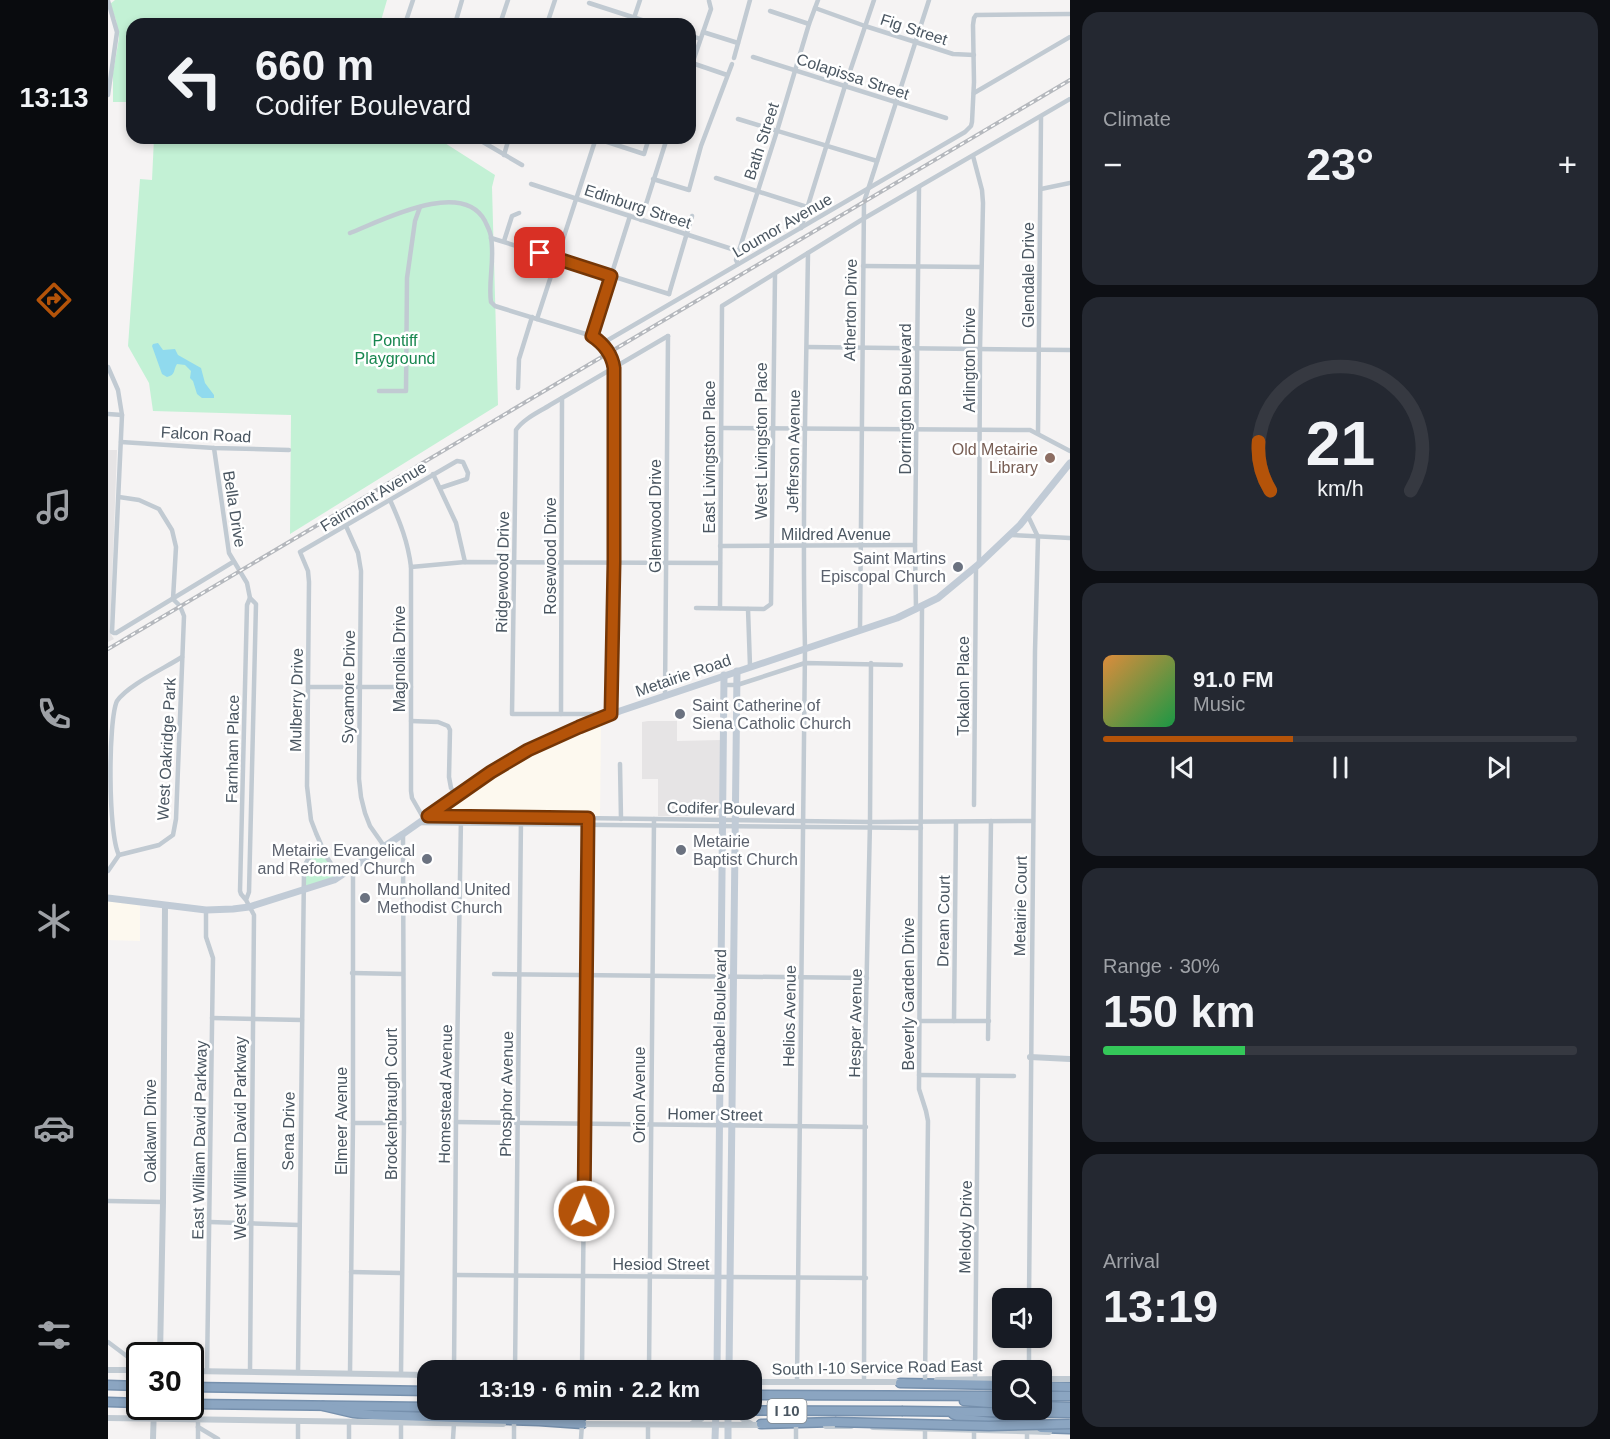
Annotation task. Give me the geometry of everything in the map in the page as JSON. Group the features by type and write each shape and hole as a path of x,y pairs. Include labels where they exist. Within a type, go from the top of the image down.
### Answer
{"highway":[{"path":"900,1383 992,1387"},
{"path":"108,1385 126,1386"},
{"path":"204,1387 417,1391"},
{"path":"901,1396 992,1388"},
{"name":"I 10","path":"762,1395 992,1396"},
{"path":"901,1396 992,1403"},
{"path":"1052,1396 1070,1396"},
{"path":"108,1402 126,1403"},
{"path":"204,1404 417,1407"},
{"path":"323,1406 373,1415 582,1424"},
{"path":"1052,1406 1070,1407"},
{"name":"I 10","path":"762,1411 1070,1413"},
{"path":"947,1412 964,1419 1070,1431"},
{"path":"756,1424 835,1422 989,1426 1070,1424"}],"main road":[{"name":"Metairie Road","path":"108,898 206,910 233,909 248,903 304,890 340,877 491,772 528,750 611,714 860,631 919,608 938,598 1011,535 1070,463"},
{"name":"Bonnabel Boulevard","path":"729,1360 737,671"},
{"name":"Bonnabel Boulevard","path":"717,1360 724,675"},
{"path":"715,1420 715,1439"},
{"path":"728,1420 728,1439"}],"street":[{"path":"407,18 413,0"},
{"path":"456,18 462,0"},
{"path":"502,18 508,0"},
{"path":"549,18 555,0"},
{"path":"589,3 634,18 640,0"},
{"path":"653,179 689,190 701,146 733,61 750,0"},
{"path":"815,8 818,0"},
{"path":"801,228 874,0"},
{"name":"Atherton Drive","path":"860,631 864,202 929,0"},
{"path":"108,1 117,32 108,95"},
{"path":"696,51 711,9 709,1"},
{"name":"Bath Street","path":"738,264 735,260 815,8"},
{"name":"Fig Street","path":"815,8 915,43 953,54 974,55"},
{"path":"770,11 809,24"},
{"path":"974,93 974,18 976,15 1070,14"},
{"path":"703,32 738,43"},
{"path":"696,37 700,39"},
{"path":"974,93 1070,37"},
{"name":"Colapissa Street","path":"753,57 946,118"},
{"path":"696,64 727,75"},
{"name":"Loumor Avenue","path":"603,343 965,132 971,126 974,93"},
{"path":"775,274 863,219 1070,99"},
{"name":"Glendale Drive","path":"1036,432 1040,350 1041,117"},
{"path":"738,119 877,161"},
{"path":"486,144 522,165"},
{"path":"504,155 507,144"},
{"path":"518,388 519,359 558,259 594,144"},
{"path":"614,144 644,154 647,144"},
{"path":"641,220 665,144"},
{"name":"Arlington Drive","path":"973,156 983,197 977,566"},
{"path":"716,178 807,207"},
{"path":"1041,189 1070,183"},
{"name":"Edinburg Street","path":"531,184 738,251"},
{"name":"Dorrington Boulevard","path":"919,188 915,545 919,608"},
{"path":"350,233 410,209 441,202 469,205 482,216 492,238 491,300 495,306 592,336 603,343 613,359 614,562 611,714 561,714"},
{"path":"379,391 406,390 407,278 415,221 420,207"},
{"path":"504,241 512,216 519,213"},
{"path":"592,336 630,216"},
{"path":"672,303 669,294 692,216"},
{"path":"492,238 669,294"},
{"name":"Jefferson Avenue","path":"805,649 803,546 808,253"},
{"path":"863,266 981,267"},
{"name":"East Livingston Place","path":"720,608 722,306 775,274"},
{"name":"West Livingston Place","path":"748,609 765,609 772,601 775,274"},
{"name":"Glenwood Drive","path":"614,368 668,336 665,695"},
{"path":"807,347 1070,350"},
{"path":"108,367 118,390 122,415 112,632 116,633 233,562"},
{"path":"562,398 614,368"},
{"name":"Ridgewood Drive","path":"561,714 512,714 516,430 521,423 562,398"},
{"name":"Rosewood Drive","path":"561,714 562,398"},
{"path":"108,414 122,415"},
{"path":"721,428 1036,432 1070,451"},
{"name":"Falcon Road","path":"121,442 289,450"},
{"name":"Bella Drive","path":"214,448 229,553 239,571"},
{"name":"Fairmont Avenue","path":"300,552 433,474 457,461 463,462 468,472 467,479 440,488"},
{"path":"433,474 456,523 465,562"},
{"path":"119,496 139,500 159,509 172,530 176,547 173,598"},
{"name":"Magnolia Drive","path":"390,500 405,533 411,567 411,791 412,798 424,820"},
{"name":"Metairie Court","path":"1028,516 1038,537 1029,1288"},
{"name":"Sycamore Drive","path":"346,526 358,553 361,571 359,779 361,797 370,826 384,846"},
{"path":"1011,535 1070,538"},
{"name":"Mildred Avenue","path":"720,546 915,545"},
{"name":"Mulberry Drive","path":"300,552 308,571 309,582 308,786 311,820 326,856 340,877"},
{"path":"411,567 465,562 720,562"},
{"name":"Tokalon Place","path":"974,805 977,566"},
{"name":"Farnham Place","path":"239,571 247,583 250,598 256,604 248,903"},
{"name":"West Oakridge Park","path":"118,855 159,845 173,835 176,819 184,616 180,606 173,598"},
{"name":"Farnham Place","path":"248,903 240,891 247,605 250,598"},
{"path":"696,608 748,609 750,666"},
{"name":"Beverly Garden Drive","path":"919,608 921,821 919,1089 928,1121 926,1381"},
{"name":"Helios Avenue","path":"797,1382 805,649"},
{"path":"108,870 118,855 112,834 108,795 111,719 115,703 124,692 182,657"},
{"path":"724,685 737,685 805,663 901,665"},
{"name":"Hesper Avenue","path":"864,1382 871,663"},
{"path":"308,687 411,687"},
{"path":"411,721 438,722 448,726 450,730 450,783 457,796"},
{"path":"620,764 621,819"},
{"name":"Codifer Boulevard","path":"424,820 461,817 654,819 803,828 921,828"},
{"name":"Homestead Avenue","path":"454,1360 461,817"},
{"name":"Phosphor Avenue","path":"515,1360 521,818"},
{"path":"582,1360 588,818"},
{"name":"Orion Avenue","path":"649,1360 654,819"},
{"name":"Codifer Boulevard","path":"424,820 462,824 654,826 723,823"},
{"name":"Codifer Boulevard","path":"735,824 804,821 1033,821"},
{"path":"988,1039 991,821"},
{"name":"Dream Court","path":"954,1021 956,822"},
{"name":"Brockenbraugh Court","path":"400,1374 404,1123 404,834"},
{"path":"304,890 305,864 311,855 322,848"},
{"name":"Elmeer Avenue","path":"350,1373 353,868"},
{"name":"Sena Drive","path":"298,1372 304,890"},
{"name":"West William David Parkway","path":"248,903 254,915 250,1372"},
{"name":"Oaklawn Drive","path":"160,1342 164,1202 165,906"},
{"name":"East William David Parkway","path":"206,910 205,932 213,958 207,1371"},
{"path":"352,974 403,974"},
{"path":"494,974 867,978"},
{"path":"212,1018 302,1020"},
{"path":"920,1021 989,1021"},
{"path":"1030,1057 1070,1059"},
{"path":"919,1075 1014,1076"},
{"name":"Melody Drive","path":"975,1378 978,1076"},
{"name":"Homer Street","path":"456,1122 866,1127"},
{"path":"353,1124 404,1123"},
{"path":"108,1202 164,1202"},
{"path":"210,1222 299,1226"},
{"path":"351,1272 401,1273"},
{"name":"Hesiod Street","path":"456,1275 866,1278"},
{"path":"108,1342 126,1357"},
{"path":"108,1370 126,1369"},
{"path":"207,1371 417,1375"},
{"name":"South I-10 Service Road East","path":"762,1385 797,1382 900,1383 992,1379"},
{"path":"1052,1379 1070,1379"},
{"path":"108,1418 126,1418"},
{"path":"204,1419 514,1424 756,1424 925,1429 1027,1435 1070,1431"},
{"path":"153,1420 153,1439"},
{"path":"198,1420 198,1439"},
{"path":"298,1420 298,1439"},
{"path":"690,1425 702,1420"},
{"path":"746,1420 756,1424"},
{"path":"349,1422 349,1439"},
{"path":"401,1422 401,1439"},
{"path":"453,1439 454,1423"},
{"path":"514,1424 514,1439"},
{"path":"581,1439 582,1424"},
{"path":"648,1424 648,1439"},
{"path":"796,1426 796,1439"},
{"path":"198,1427 218,1439"},
{"path":"925,1429 925,1439"},
{"path":"974,1431 974,1439"}],"shaded area":[{"path":"108,450 117,450 110,633 114,639 108,642"},
{"path":"677,721 677,741 721,740 720,816 658,816 658,779 642,779 642,722"},
{"path":"601,723 600,817 448,815 446,813 446,809 481,785 529,757"},
{"path":"108,894 140,900 140,941 108,940"}],"green space":[{"path":"115,0 387,0 382,18 126,18 126,102 113,102 113,73 119,38 110,4"},
{"name":"Pontiff Playground","path":"154,144 446,144 495,175 492,187 498,405 290,534 291,415 153,411 149,383 128,346 140,179 152,180"},
{"path":"322,848 340,877 304,890 306,865 311,857"}],"water":[{"path":"158,343 163,350 175,349 178,355 201,368 205,383 214,398 202,398 197,394 190,378 191,371 185,365 177,364 170,376 162,374 152,346"}],"railway":[{"path":"108,649 1070,80"}],"place":[{"name":"Old Metairie Library","path":"1050,458"},
{"name":"Saint Martins Episcopal Church","path":"958,567"},
{"name":"Saint Catherine of Siena Catholic Church","path":"680,714"},
{"name":"Metairie Baptist Church","path":"681,850"},
{"name":"Metairie Evangelical and Reformed Church","path":"427,859"},
{"name":"Munholland United Methodist Church","path":"365,898"}],"route":[{"path":"540,253 611,276 592,336 603,343 613,359 614,368 611,714 528,750 491,772 428,816 588,818 584,1211"}]}
